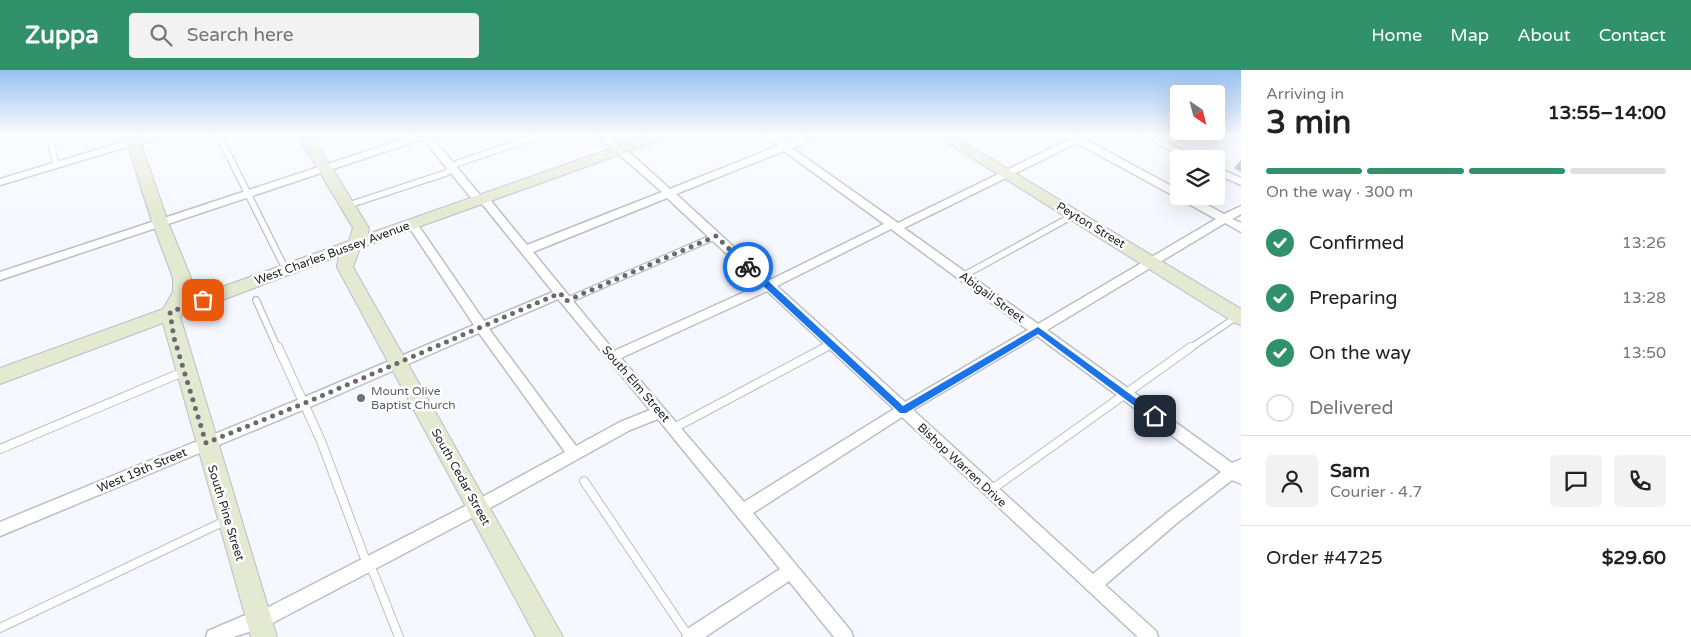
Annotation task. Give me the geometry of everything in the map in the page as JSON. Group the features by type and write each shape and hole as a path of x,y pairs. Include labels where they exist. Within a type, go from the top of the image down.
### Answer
{"main road":[{"path":"139,160 160,222 182,278 182,292 170,312"},
{"name":"South Cedar Street","path":"320,160 361,228 356,244 345,261 345,267 397,364 550,637"},
{"name":"West Charles Bussey Avenue","path":"0,376 356,244 590,160"},
{"name":"Peyton Street","path":"985,160 1240,316"},
{"name":"South Pine Street","path":"170,312 174,338 261,629"}],"street":[{"path":"0,182 71,160"},
{"path":"0,276 347,160"},
{"name":"South Elm Street","path":"447,160 476,197 488,203 612,357 674,428 845,637"},
{"name":"Bishop Warren Drive","path":"632,160 1094,584 1148,636"},
{"path":"526,250 752,160"},
{"name":"Abigail Street","path":"805,160 1124,394 1238,472"},
{"path":"612,357 1035,160"},
{"path":"1117,160 1170,189"},
{"path":"1225,174 1241,182"},
{"path":"1199,205 1241,228"},
{"path":"743,512 903,410 1241,209"},
{"path":"412,224 481,327 574,454"},
{"name":"West 19th Street","path":"0,529 305,403 481,327 563,297"},
{"path":"214,637 243,624 261,629 368,564 478,507 625,426 660,412"},
{"path":"1094,584 1172,518 1238,472"},
{"path":"689,637 791,572"}],"lane":[{"path":"55,160 56,166"},
{"path":"230,160 286,270"},
{"path":"349,206 446,173 456,164 466,160"},
{"path":"963,276 1074,215"},
{"path":"563,297 716,236"},
{"path":"256,300 305,403 368,564 374,574 399,637"},
{"path":"990,490 1158,368 1240,316"},
{"path":"674,428 832,344"},
{"path":"0,449 184,372"},
{"path":"584,480 689,637"},
{"path":"0,628 228,520"}],"way so far":[{"path":"203,300 170,312 174,338 206,443 305,403 560,293 566,301 716,236 748,267"}],"place":[{"name":"Mount Olive Baptist Church","path":"361,398"}],"route":[{"path":"748,267 903,410 1038,330 1155,416"}]}
